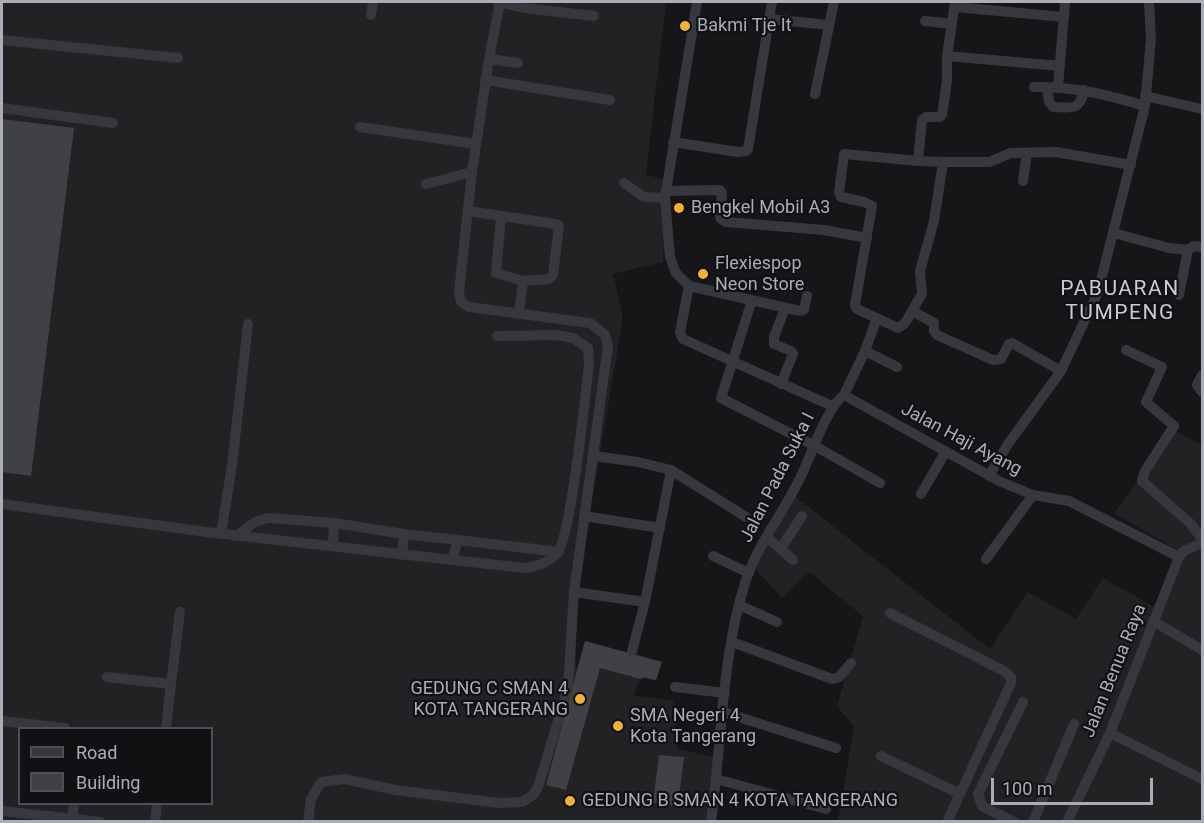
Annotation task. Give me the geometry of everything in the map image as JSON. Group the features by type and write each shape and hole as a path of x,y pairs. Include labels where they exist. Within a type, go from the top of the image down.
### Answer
{"street":[{"path":"371,15 373,2"},
{"path":"308,822 311,799 321,782 345,779 394,790 499,803 522,802 533,795 538,787 568,688 574,592 608,346 605,335 590,323 469,307 461,302 459,292 472,172 499,2 524,8 594,16"},
{"path":"697,2 666,195 670,257 676,273 689,286 802,311 807,297"},
{"path":"673,142 738,152 748,148 772,2"},
{"path":"815,94 834,2"},
{"path":"1065,2 1060,66 1049,102 1053,107 1077,106 1082,101 1084,90"},
{"path":"989,476 1008,444 1061,371 1098,292 1145,101 1151,39 1149,2"},
{"path":"918,161 922,118 942,115 947,81 947,56 955,4 1064,17"},
{"path":"769,19 829,25"},
{"path":"925,21 952,24"},
{"path":"2,40 178,58"},
{"path":"947,56 1060,66"},
{"path":"489,58 518,63"},
{"path":"485,80 610,100"},
{"path":"1034,87 1084,90 1203,109"},
{"path":"2,108 113,123"},
{"path":"360,127 476,144"},
{"path":"943,162 934,221 920,271 922,294 905,323 898,328 857,309 855,305 872,206 841,197 839,192 844,154 918,161 989,162 1011,153 1056,152 1131,165"},
{"path":"1023,181 1027,153"},
{"path":"426,184 472,172"},
{"path":"624,183 641,196 720,190 722,193 720,218 726,222 825,230 867,238"},
{"path":"468,211 559,226 553,276 549,279 523,281 496,273 501,217"},
{"path":"1114,233 1169,248 1188,250 1194,246 1203,247"},
{"path":"1179,295 1188,250"},
{"path":"519,313 523,281"},
{"name":"Jalan Pada Suka I","path":"689,286 680,332 683,339 832,406 798,483 749,573 739,605 724,693 711,822"},
{"path":"752,300 734,363 721,398 815,446 880,483"},
{"path":"781,384 793,354 774,344 774,337 785,308"},
{"path":"912,311 934,323 934,331 938,335 993,360 1001,359 1009,344 1012,343 1061,371"},
{"path":"832,406 844,395 865,351 876,318"},
{"path":"221,534 232,465 248,324"},
{"path":"2,504 236,536 524,568 539,566 559,552 568,522 589,365 588,348 573,338 557,335 496,336"},
{"path":"1126,350 1161,367 1146,402 1174,426 1145,471 1142,481 1191,524 1203,541 1184,551 1179,557"},
{"path":"865,351 897,367"},
{"path":"1203,375 1197,385 1203,392"},
{"name":"Jalan Haji Ayang","path":"844,395 989,476 1033,495 1069,501 1179,557"},
{"path":"921,494 946,450"},
{"path":"594,456 638,462 671,470 746,518"},
{"path":"632,651 645,602 671,470"},
{"path":"986,559 1033,495"},
{"path":"584,516 660,528"},
{"path":"781,548 802,516"},
{"path":"236,536 255,522 268,518 334,523 404,534 559,552"},
{"path":"333,546 334,523"},
{"path":"402,555 404,534"},
{"path":"767,537 793,560"},
{"path":"452,560 458,540"},
{"path":"713,556 749,573"},
{"name":"Jalan Benua Raya","path":"1067,822 1110,733 1179,557"},
{"path":"574,592 645,602"},
{"path":"739,605 777,622"},
{"path":"166,727 180,612"},
{"path":"890,613 1004,671 1011,677 1011,683 947,822"},
{"path":"1153,621 1203,650"},
{"path":"732,642 832,679 839,676 851,663"},
{"path":"107,677 171,684"},
{"path":"675,687 724,693"},
{"path":"1014,822 982,806 978,794 1023,702"},
{"path":"723,712 836,748"},
{"path":"2,721 49,727"},
{"path":"1033,822 1074,724"},
{"path":"1110,733 1203,779"},
{"path":"881,756 960,794"},
{"path":"716,779 826,809"},
{"path":"72,819 74,805"},
{"path":"155,822 157,805"},
{"path":"2,811 101,822"}],"shaded area":[{"path":"2,2 666,2 646,174 665,181 663,262 613,274 623,317 575,603 576,670 585,641 662,662 656,680 641,679 633,695 673,701 678,749 718,758 710,821 2,822"},
{"path":"1174,430 1202,445 1202,821 838,821 854,727 837,706 863,616 809,572 782,598 753,566 793,495 990,649 1028,592 1076,619 1103,578 1154,607 1179,551 1114,513"}],"building":[{"path":"2,119 74,128 31,476 2,472"},
{"name":"GEDUNG C SMAN 4 KOTA TANGERANG","path":"585,641 662,662 656,680 643,677 641,679 600,668 566,790 546,785"},
{"path":"659,755 684,757 678,806 653,803"}],"place":[{"name":"Bakmi Tje It","path":"685,26"},
{"name":"Bengkel Mobil A3","path":"679,208"},
{"name":"Flexiespop Neon Store","path":"703,274"},
{"name":"GEDUNG C SMAN 4 KOTA TANGERANG","path":"580,699"},
{"name":"SMA Negeri 4 Kota Tangerang","path":"618,726"},
{"name":"GEDUNG B SMAN 4 KOTA TANGERANG","path":"570,801"}],"district":[{"name":"PABUARAN TUMPENG","path":"1120,302"}]}
